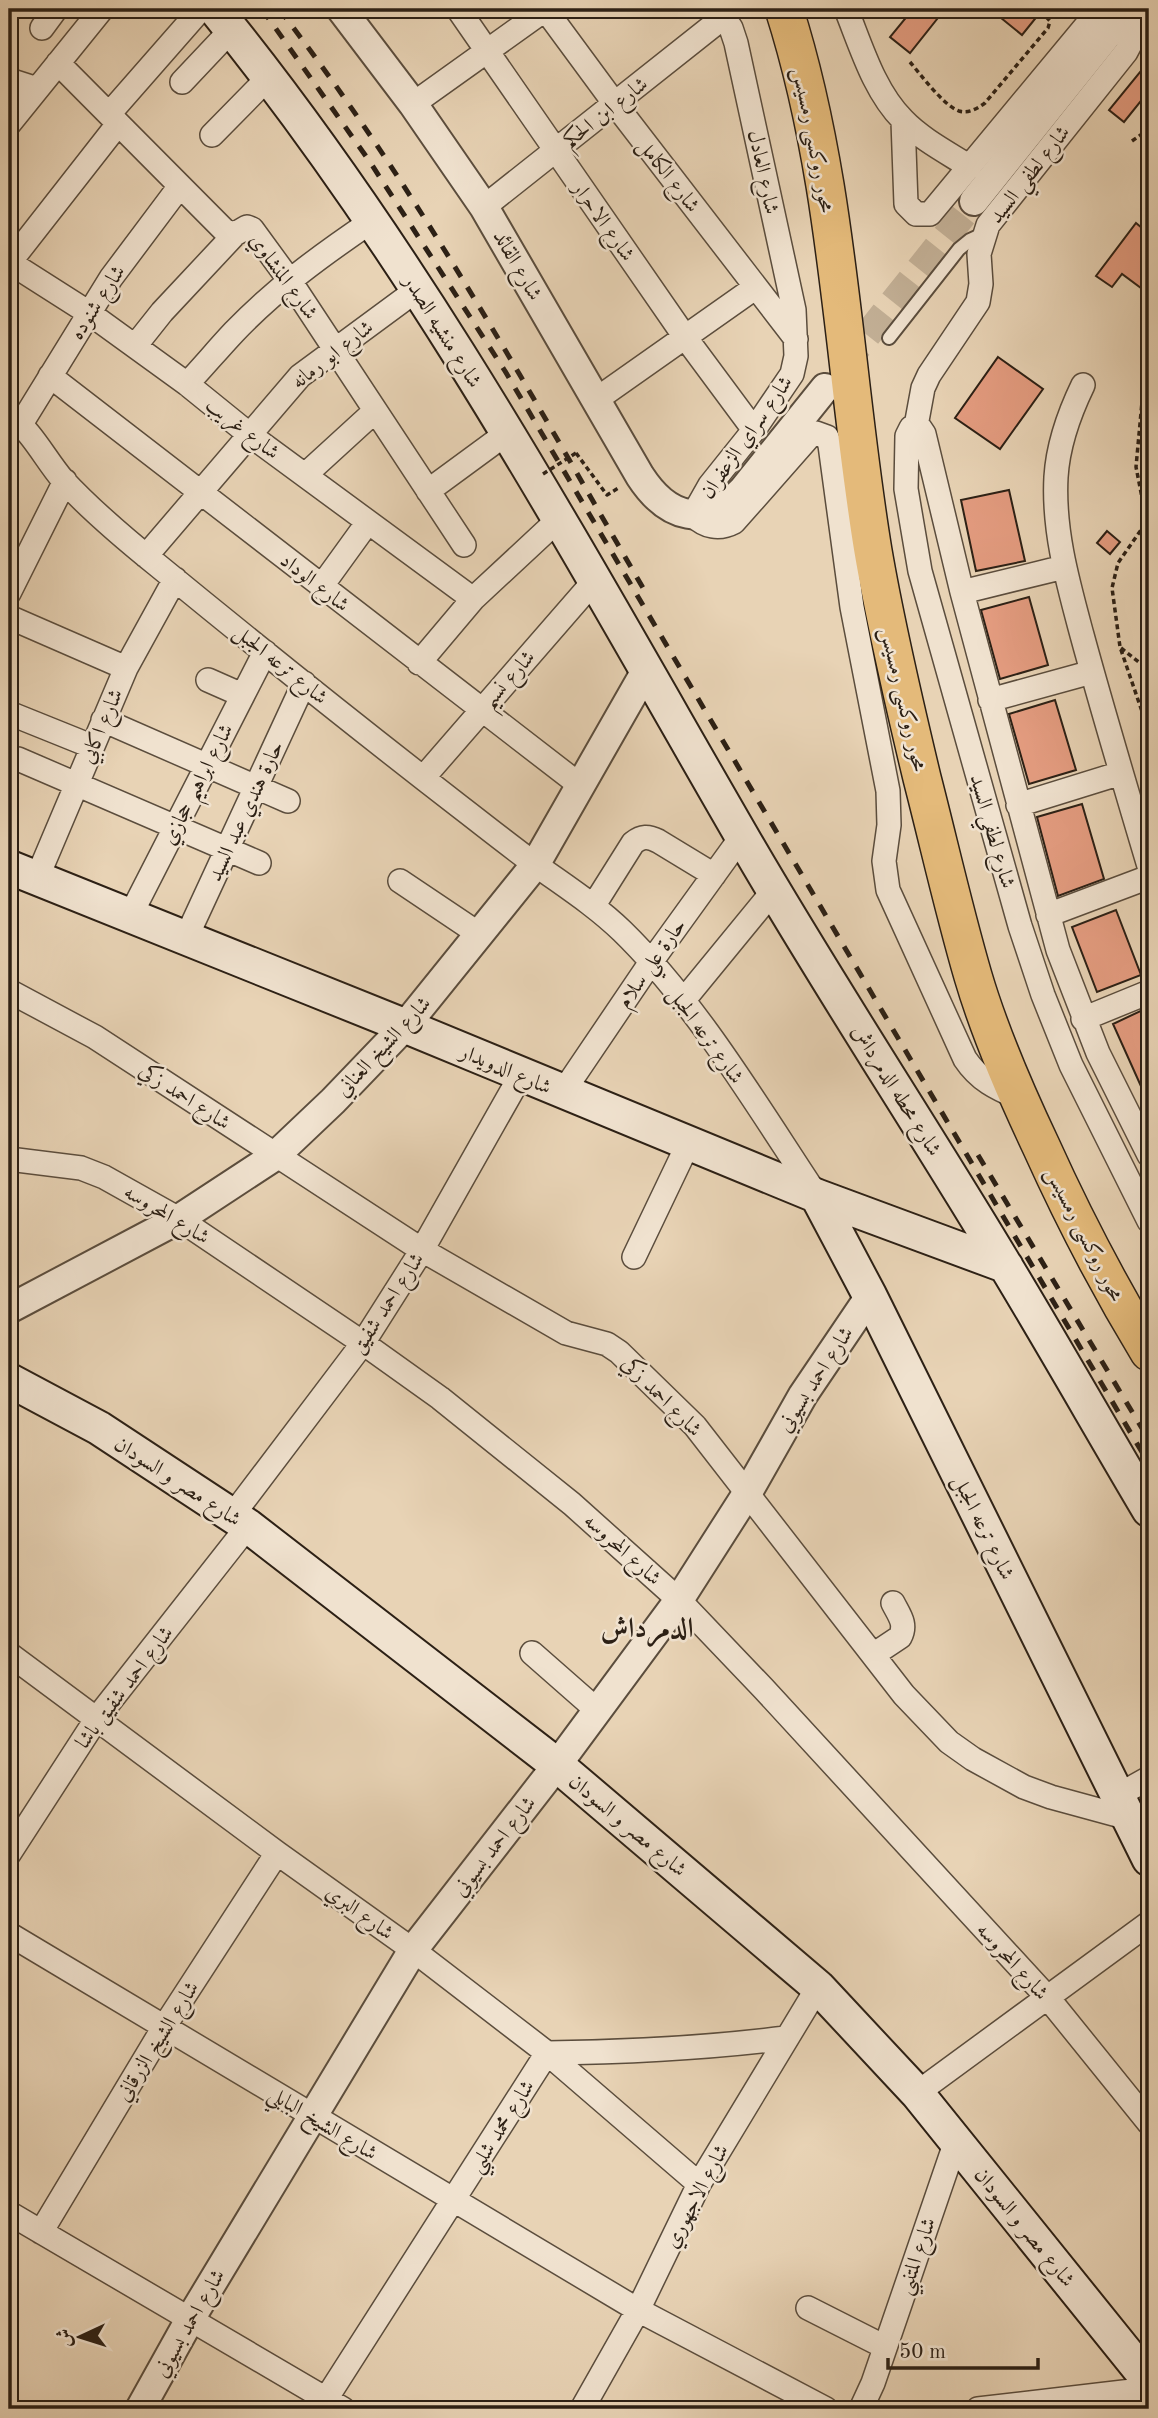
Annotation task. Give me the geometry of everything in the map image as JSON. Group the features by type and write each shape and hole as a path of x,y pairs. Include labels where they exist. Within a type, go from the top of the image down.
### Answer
{"main road":[{"name":"محور روكسى رمسيس","path":"784,9 807,92 823,173 873,551 890,643 974,978 1019,1098 1070,1209 1149,1352"},
{"name":"شارع منشيه الصدر","path":"223,19 270,76 418,289 647,668"},
{"name":"شارع محطه الدمرداش","path":"647,668 774,890 1006,1266 1149,1510"},
{"name":"شارع الدويدار","path":"23,872 817,1196 1006,1266"},
{"name":"شارع ترعه الجبل","path":"817,1196 870,1296 1149,1859"},
{"name":"شارع مصر و السودان","path":"9,1380 99,1429 240,1521 557,1765 818,1987 917,2093 1149,2381"}],"street":[{"path":"41,28 56,9"},
{"path":"9,124 100,9"},
{"path":"9,262 114,119 201,9"},
{"name":"شارع الاحرار","path":"458,9 685,337 754,430"},
{"path":"413,104 545,9"},
{"name":"شارع الكامل","path":"545,9 796,339"},
{"path":"846,9 888,102 903,121 970,167"},
{"path":"903,121 906,204 916,214 930,214 1100,9"},
{"path":"974,201 1128,9"},
{"name":"شارع لطفي السيد","path":"1141,9 1136,33 1126,52 993,216 983,234 979,254 981,284 978,302 929,374 923,388 916,426 908,431 907,436 906,489 920,571 1016,913 1043,995 1071,1065 1149,1221"},
{"name":"شارع القائد","path":"343,10 413,104 484,207 654,497 673,510 694,515"},
{"name":"شارع ابن الحكم","path":"484,207 615,104 722,11"},
{"name":"شارع العادل","path":"722,11 736,43 794,310 796,339"},
{"path":"182,82 223,19"},
{"name":"شارع المنشاوي","path":"58,63 225,231 235,234 247,227 252,229 290,281 464,545"},
{"path":"212,135 270,76"},
{"path":"9,80 37,89"},
{"name":"شارع شنوده","path":"15,420 50,376 111,278 180,186"},
{"path":"187,384 235,331 290,281 372,221"},
{"path":"135,346 162,312 235,234"},
{"name":"شارع غريب","path":"9,262 135,346 250,435 473,599"},
{"path":"597,399 756,287"},
{"name":"شارع ابو رمانه","path":"146,556 300,376 334,348 418,289"},
{"name":"شارع سراي الزعفران","path":"694,515 710,485 754,430 792,374 796,339"},
{"name":"شارع الوداد","path":"50,376 581,786"},
{"path":"1083,385 1065,428 1056,474 1057,521 1065,567 1092,672 1149,866"},
{"name":"شارع سراي الزعفران","path":"694,515 718,509 736,497 825,388"},
{"path":"306,475 375,411"},
{"name":"شارع ترعه الجبل","path":"15,420 65,481 146,556 422,778 535,865 594,905 651,962 683,1001 817,1196"},
{"name":"شارع لطفي السيد","path":"916,426 924,434 962,592 1048,915 1083,1018 1140,1117 1149,1155"},
{"path":"428,491 507,433"},
{"path":"694,515 699,521 713,527 734,522 813,434 820,433 827,437 856,632 888,791 889,825 884,861 888,890 965,1059 981,1079 1019,1098"},
{"path":"9,593 65,481"},
{"path":"419,663 473,599 559,519"},
{"path":"321,587 368,522"},
{"path":"962,592 1065,567"},
{"name":"شارع اكابي","path":"23,872 77,784 125,668 175,579"},
{"name":"شارع نسيم","path":"422,778 595,580"},
{"path":"9,617 125,668"},
{"name":"شارع ابراهيم حجازي","path":"131,916 265,652"},
{"name":"شارع الشيخ العناني","path":"9,1309 179,1219 275,1156 405,1026 535,865 647,668"},
{"path":"990,700 1092,672"},
{"path":"208,680 242,695"},
{"name":"حارة هندي عبد السيد","path":"186,938 304,683"},
{"path":"9,713 91,746"},
{"path":"103,720 288,801"},
{"path":"18,759 259,863"},
{"path":"1018,805 1121,773"},
{"name":"حارة علي سلام","path":"563,1092 651,962 742,836"},
{"path":"594,905 633,843 640,837 650,837 714,875"},
{"path":"1048,915 1149,877"},
{"path":"400,881 479,934"},
{"path":"683,1001 774,890"},
{"name":"شارع احمد زكي","path":"9,991 95,1037 422,1250 566,1333 607,1344 619,1352 695,1426 927,1721 973,1759 998,1774 1051,1797 1122,1807"},
{"path":"1083,1018 1149,992"},
{"name":"شارع احمد شفيق","path":"240,1521 363,1343 422,1250 521,1075"},
{"path":"634,1257 688,1143"},
{"name":"شارع المحروسه","path":"9,1159 81,1168 104,1177 179,1219 440,1398 572,1504 679,1600 763,1688 1048,1998 1149,2123"},
{"name":"شارع احمد بسيوني","path":"140,2409 311,2116 413,1950 557,1765 679,1600 748,1492 803,1395 870,1296"},
{"name":"شارع احمد شفيق باشا","path":"9,1854 97,1718 240,1521"},
{"path":"873,1655 900,1637 903,1632 902,1621 892,1603"},
{"path":"532,1653 598,1711"},
{"name":"شارع البري","path":"9,1654 277,1853 413,1950 547,2053 699,2185"},
{"path":"1122,1807 1149,1778"},
{"name":"شارع الشيخ الزرقاني","path":"41,2232 164,2027 277,1853"},
{"path":"917,2093 1149,1923"},
{"name":"شارع الشيخ البابلي","path":"9,1934 638,2310 826,2409"},
{"name":"شارع الاجهوري","path":"582,2409 638,2310 699,2185 818,1987"},
{"path":"547,2053 706,2048 786,2038"},
{"name":"شارع محمد شلبي","path":"334,2404 453,2201 547,2053"},
{"name":"شارع المتنبي","path":"861,2409 873,2383 956,2141"},
{"path":"9,2213 334,2404"},
{"path":"808,2308 885,2347"},
{"path":"978,2409 1149,2389"}],"lane":[{"path":"889,338 962,246 983,234"}],"path":[{"path":"910,62 947,103 959,111 973,111 985,103 1048,28 1050,21 1039,9"},
{"path":"1132,141 1149,129"},
{"path":"1144,380 1136,467 1146,518 1143,527 1118,563 1112,588 1120,648 1149,732"},
{"path":"1142,407 1149,413"},
{"path":"543,474 576,453 607,495"},
{"path":"1143,500 1149,496"},
{"path":"1143,527 1149,526"},
{"path":"1120,648 1149,670"}],"building":[{"path":"913,9 945,9 910,53 890,37"},
{"path":"990,9 1043,9 1022,35"},
{"path":"1149,61 1149,91 1124,122 1109,110"},
{"path":"1136,223 1149,234 1149,294 1122,274 1112,287 1096,276"},
{"path":"998,357 1043,389 1000,449 955,418"},
{"path":"1009,490 1025,561 976,571 961,500"},
{"path":"1107,531 1120,542 1110,554 1097,543"},
{"path":"1029,597 1048,665 1000,679 981,610"},
{"path":"1055,700 1076,770 1029,784 1009,714"},
{"path":"1082,804 1104,879 1058,896 1037,817"},
{"path":"1116,910 1141,975 1097,992 1072,927"},
{"path":"1149,1007 1149,1104 1113,1024"}],"tunnel":[{"path":"841,368 974,201"}],"railway":[{"path":"262,9 370,162 505,371 1149,1464"},
{"path":"279,9 330,77 425,219 643,588"},
{"path":"978,1155 1149,1440"}],"district":[{"name":"الدمرداش","path":"647,1627"}]}
